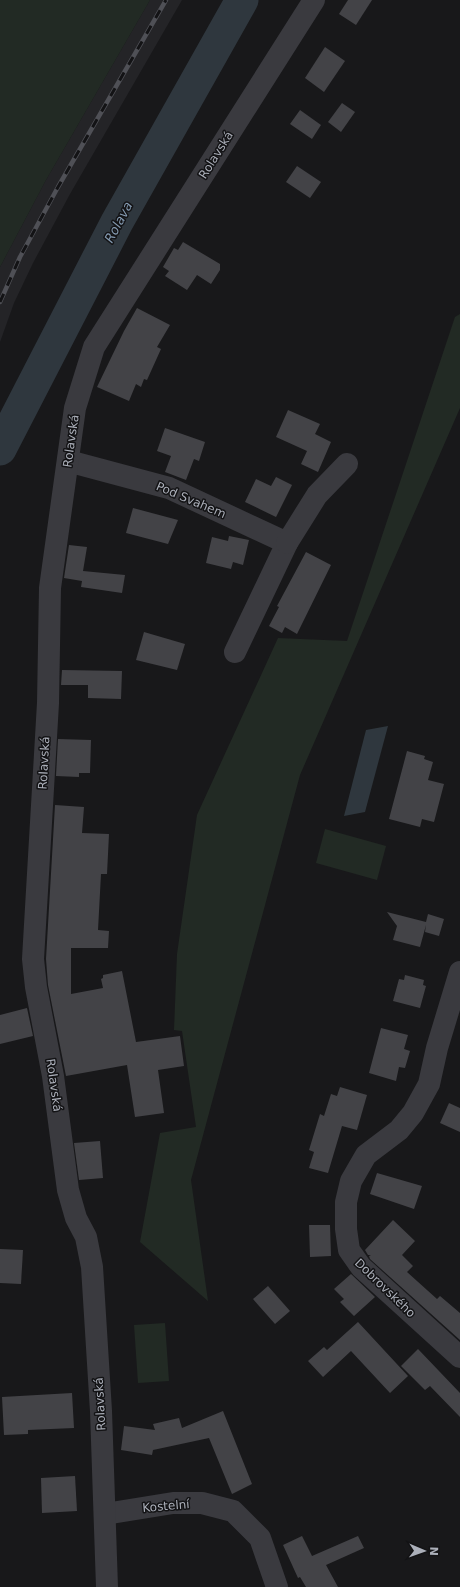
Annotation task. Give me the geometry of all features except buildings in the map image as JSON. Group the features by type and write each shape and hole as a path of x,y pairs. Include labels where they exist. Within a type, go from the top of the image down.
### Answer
{"street":[{"name":"Rolavská","path":"107,1587 101,1411 92,1267 86,1237 76,1218 68,1190 53,1076 36,987 33,959 48,703 50,588 75,408 94,347 314,0"},
{"name":"Pod Svahem","path":"68,461 169,488 287,544"},
{"path":"235,652 287,544 317,495 347,464"},
{"name":"Dobrovského","path":"460,972 437,1048 429,1084 413,1113 399,1130 366,1156 351,1181 346,1202 346,1222 349,1250 361,1268 460,1357"},
{"name":"Kostelní","path":"105,1514 173,1503 202,1503 233,1511 260,1538 277,1587"}],"shaded area":[{"path":"0,0 150,0 46,180 0,267"},
{"path":"150,0 182,0 70,194 33,263 14,303 0,342 0,267 46,180"},
{"path":"460,314 460,408 300,775 191,1180 208,1301 140,1242 160,1133 196,1127 182,1031 174,1030 177,954 197,815 278,638 347,641 455,317"},
{"path":"388,726 365,812 344,816 366,730"},
{"path":"325,829 386,846 377,880 316,863"},
{"path":"165,1323 169,1381 138,1383 134,1325"}],"waterway":[{"name":"Rolava","path":"0,449 117,222 242,0"}],"railway":[{"path":"0,302 20,257 58,187 166,0"}]}
